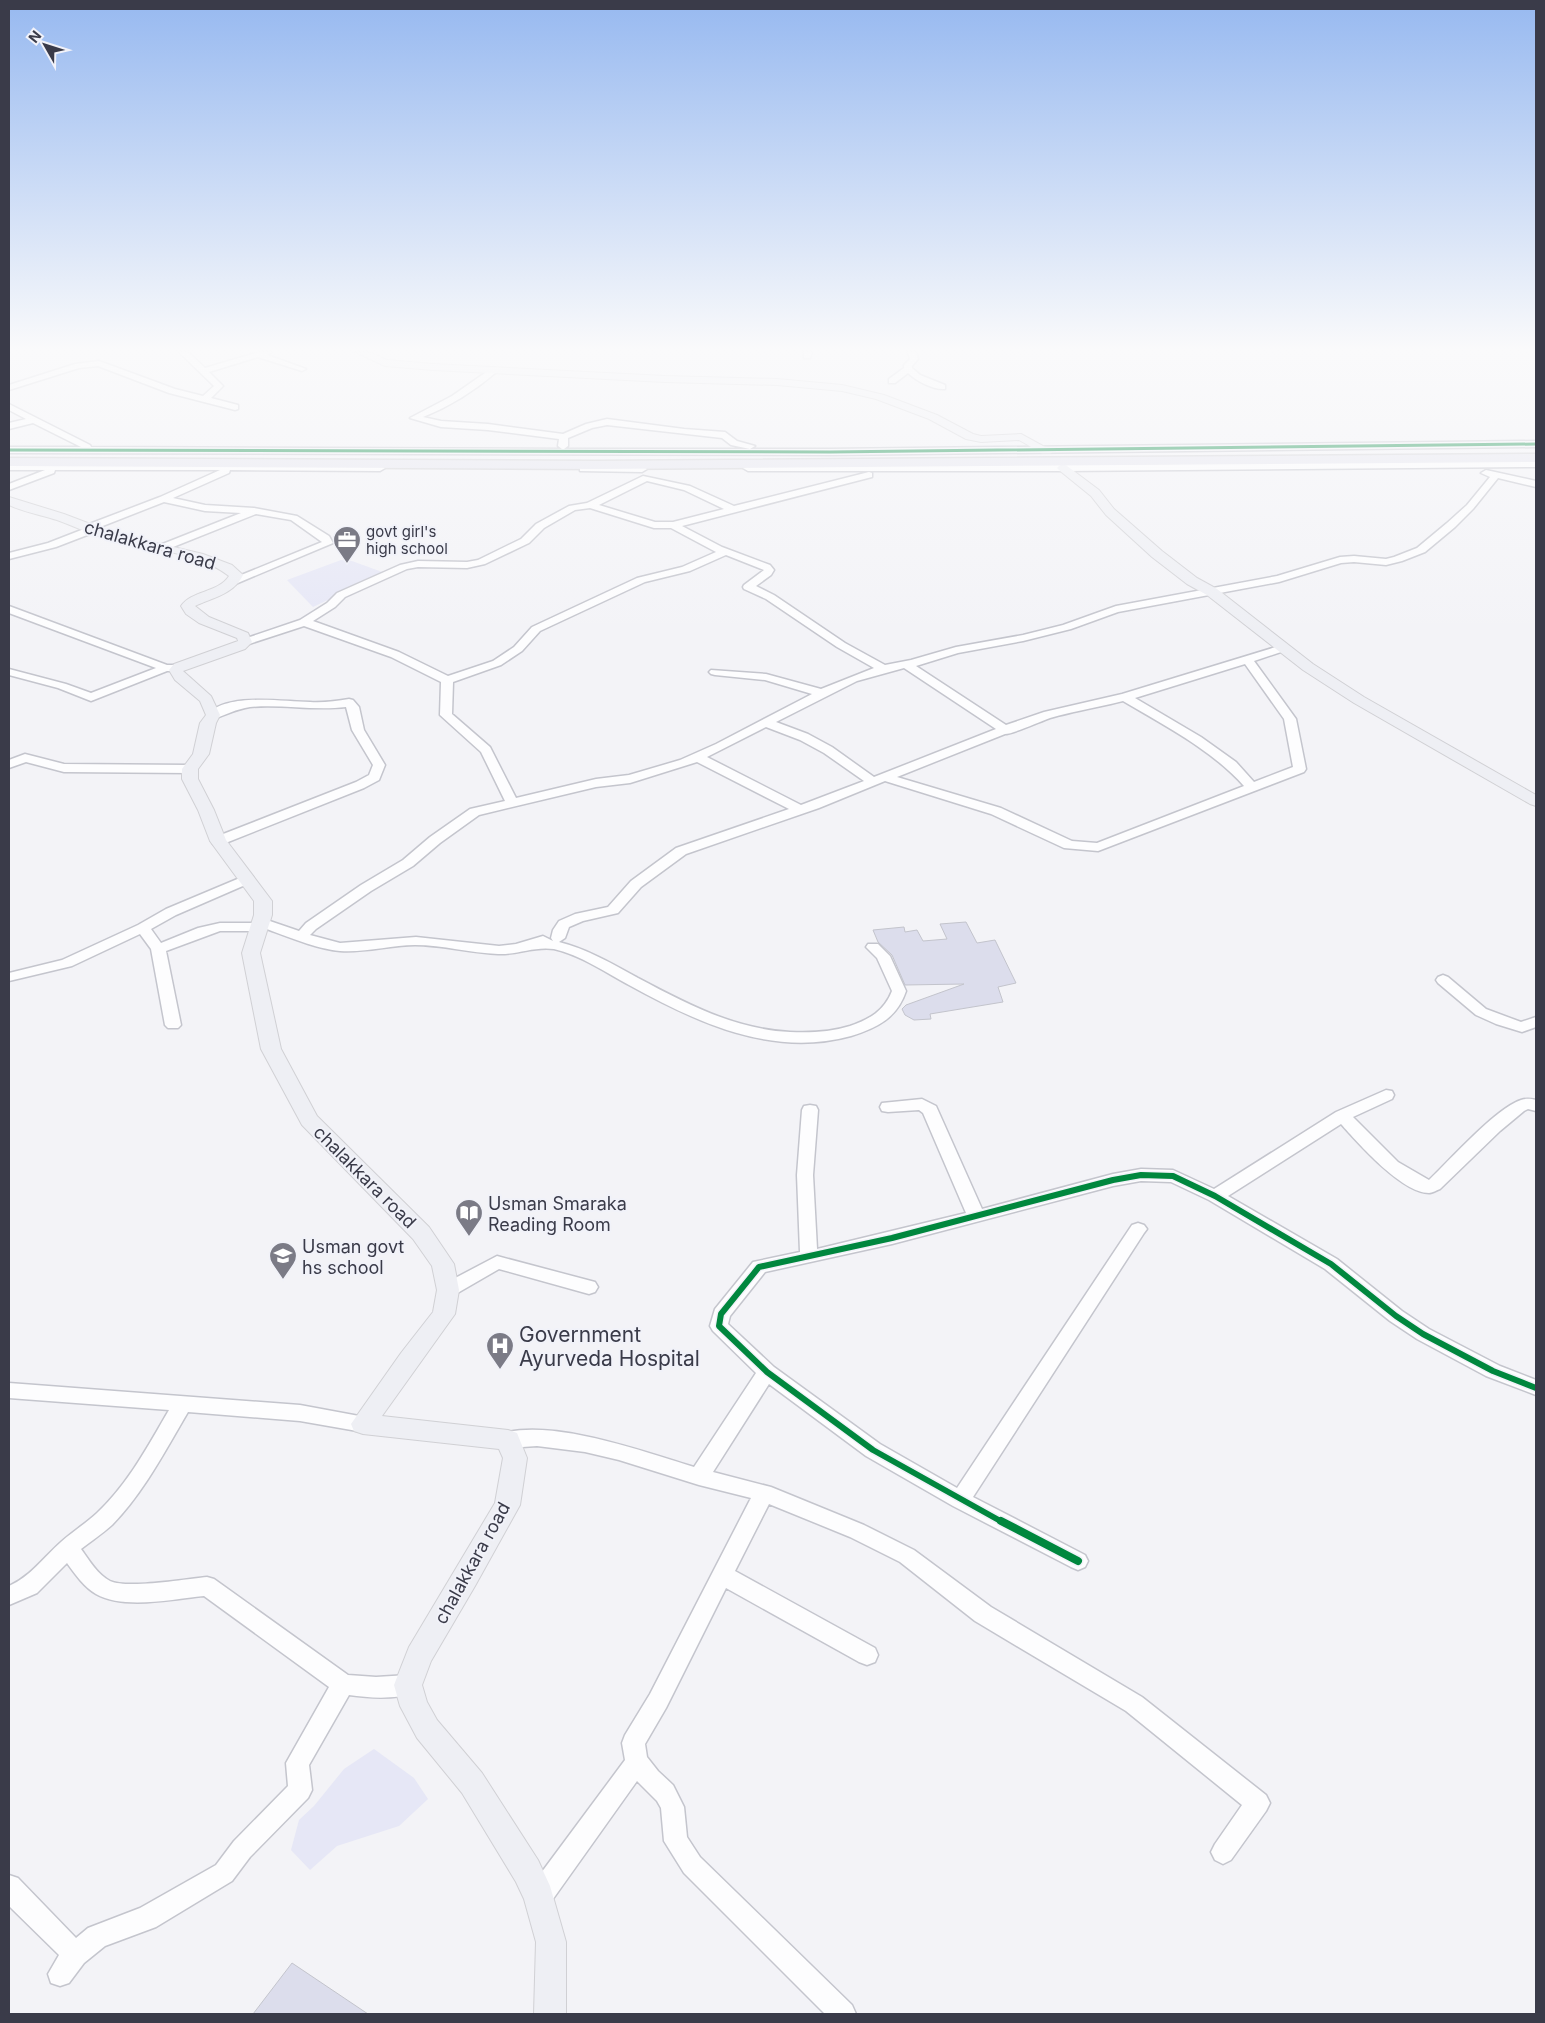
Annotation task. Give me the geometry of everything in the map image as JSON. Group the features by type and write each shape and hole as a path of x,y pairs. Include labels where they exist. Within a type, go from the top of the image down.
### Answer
{"highway":[{"path":"9,455 657,458 1536,452"},
{"path":"9,462 596,464 1536,458"}],"main road":[{"path":"1037,446 1046,451"},
{"path":"1063,468 1094,493 1110,512 1157,554 1192,581 1212,592 1308,667 1359,700 1536,801"},
{"name":"chalakkara road","path":"9,501 24,508 59,517 117,538 164,547 232,571 236,575 229,586 190,603 188,606 189,611 200,618 243,636 245,642"},
{"path":"190,769 201,754 208,723 213,715 206,699 172,668 240,646 245,642"},
{"name":"chalakkara road","path":"190,769 190,779 206,810 218,841 263,901 251,953 271,1050 309,1120 422,1233 442,1264 448,1290 444,1314 428,1338 409,1359 363,1424"},
{"path":"363,1424 508,1440"},
{"name":"chalakkara road","path":"408,1686 419,1656 507,1505 516,1458 508,1440"},
{"path":"408,1686 414,1706 427,1729 472,1783 527,1871 539,1897 551,1942 550,2014"}],"street":[{"path":"85,446 92,450"},
{"path":"563,446 566,452"},
{"path":"9,450 1046,451 1368,446"},
{"path":"9,467 1063,468 1448,463 1536,464"},
{"path":"1448,463 1536,484"},
{"path":"9,487 62,468"},
{"path":"9,556 52,545 163,500 235,468"},
{"path":"245,642 304,622 331,605 341,596 390,571 418,564 449,566 481,562 525,541 540,526 563,512 590,504 665,468"},
{"path":"590,504 654,525 673,525 853,477 923,468"},
{"path":"301,937 311,926 366,888 408,863 435,840 475,812 596,783 630,779 697,757 823,693 853,679 883,670 956,650 1023,638 1067,627 1116,609 1279,579 1340,560 1354,559 1386,562 1421,550 1470,507 1496,475"},
{"path":"646,478 686,488 734,510"},
{"path":"163,500 205,508 254,511 294,518 325,538 328,543 233,582"},
{"path":"164,547 254,511"},
{"path":"673,525 725,552 766,567 769,570 748,587 770,597 841,645 883,670"},
{"path":"304,622 386,650 421,665 447,680 497,663 518,649 536,629 632,584 686,569 725,552"},
{"path":"9,609 172,668"},
{"path":"558,938 564,924 580,917 597,915 613,910 636,884 682,851 800,810 1048,715 1125,697 1283,648"},
{"path":"766,723 804,737 878,779 996,811 1069,845 1098,847 1300,769 1290,719 1247,659"},
{"path":"907,664 946,692 1007,731"},
{"path":"9,672 62,686 90,697 172,668"},
{"path":"715,672 766,677 823,693"},
{"path":"447,680 446,715 486,750 512,803"},
{"path":"1125,697 1204,745 1232,765 1252,788"},
{"path":"213,715 220,711 250,705 280,703 321,706 349,703 354,707 355,722 362,738 372,751 379,765 375,777 360,785 218,841"},
{"path":"697,757 800,810"},
{"path":"9,764 25,758 64,768 190,769"},
{"path":"9,977 67,964 143,928 171,912 247,879"},
{"path":"158,949 203,931 220,927 259,924 340,947 416,941 499,950 545,942 558,945 594,960 718,1024 744,1032 776,1037 840,1035 865,1026 880,1013 896,1005 899,991 883,956 873,947"},
{"path":"143,928 158,949 173,1025"},
{"path":"534,944 542,940 558,938 576,945 594,960"},
{"path":"1443,980 1481,1012 1501,1022 1522,1027 1536,1022"},
{"path":"1215,1196 1342,1116 1386,1095"},
{"path":"888,1106 922,1104 930,1110 976,1216"},
{"path":"1342,1116 1385,1160 1409,1177 1429,1187 1434,1185 1504,1118 1524,1104 1536,1106"},
{"path":"809,1258 805,1175 810,1110"},
{"path":"1078,1561 960,1500 873,1450 767,1372 719,1326 721,1314 759,1267 809,1258 1113,1180 1141,1175 1173,1176 1215,1196 1331,1264 1396,1316 1423,1334 1477,1364 1536,1388"},
{"path":"960,1500 1138,1229"},
{"path":"448,1290 497,1262 589,1287"},
{"path":"699,1476 767,1372"},
{"path":"9,1390 300,1412 363,1424"},
{"path":"9,1596 30,1586 68,1548 104,1519 129,1491 148,1464 183,1403"},
{"path":"508,1440 537,1438 585,1444 764,1493 856,1531 907,1556 984,1614 1134,1704 1258,1803 1223,1852"},
{"path":"764,1493 658,1701 633,1744 637,1762 650,1779 665,1793 672,1807 676,1840 692,1865 843,2014"},
{"path":"68,1548 95,1581 105,1588 120,1591 144,1591 207,1586 343,1684 365,1688 408,1686"},
{"path":"722,1575 867,1655"},
{"path":"60,1974 75,1954 97,1937 147,1918 224,1873 242,1849 300,1790 296,1763 343,1684"},
{"path":"539,1897 637,1762"},
{"path":"9,1887 75,1954"}],"shaded area":[{"path":"341,560 352,561 385,573 313,607 287,580"},
{"path":"374,1749 414,1778 428,1799 399,1826 337,1846 310,1870 291,1850 299,1820 314,1806 344,1769"}],"building":[{"path":"966,922 977,943 995,940 1016,983 998,987 1003,1002 930,1014 931,1019 914,1020 905,1015 902,1009 906,1005 964,984 905,985 892,955 878,942 873,930 904,927 905,932 917,930 923,941 947,939 940,924"},
{"path":"292,1963 368,2014 253,2014"}],"cycle path":[{"path":"9,450 830,452 1324,446"},
{"path":"1078,1561 960,1500 873,1450 767,1372 719,1326 721,1314 759,1267 892,1238 1113,1180 1141,1175 1173,1176 1215,1196 1331,1264 1396,1316 1423,1334 1493,1371 1536,1388"}],"place":[{"name":"govt girl's high school","path":"347,564"},
{"name":"Usman Smaraka Reading Room","path":"469,1237"},
{"name":"Usman govt hs school","path":"283,1280"},
{"name":"Government Ayurveda Hospital","path":"500,1370"}]}
